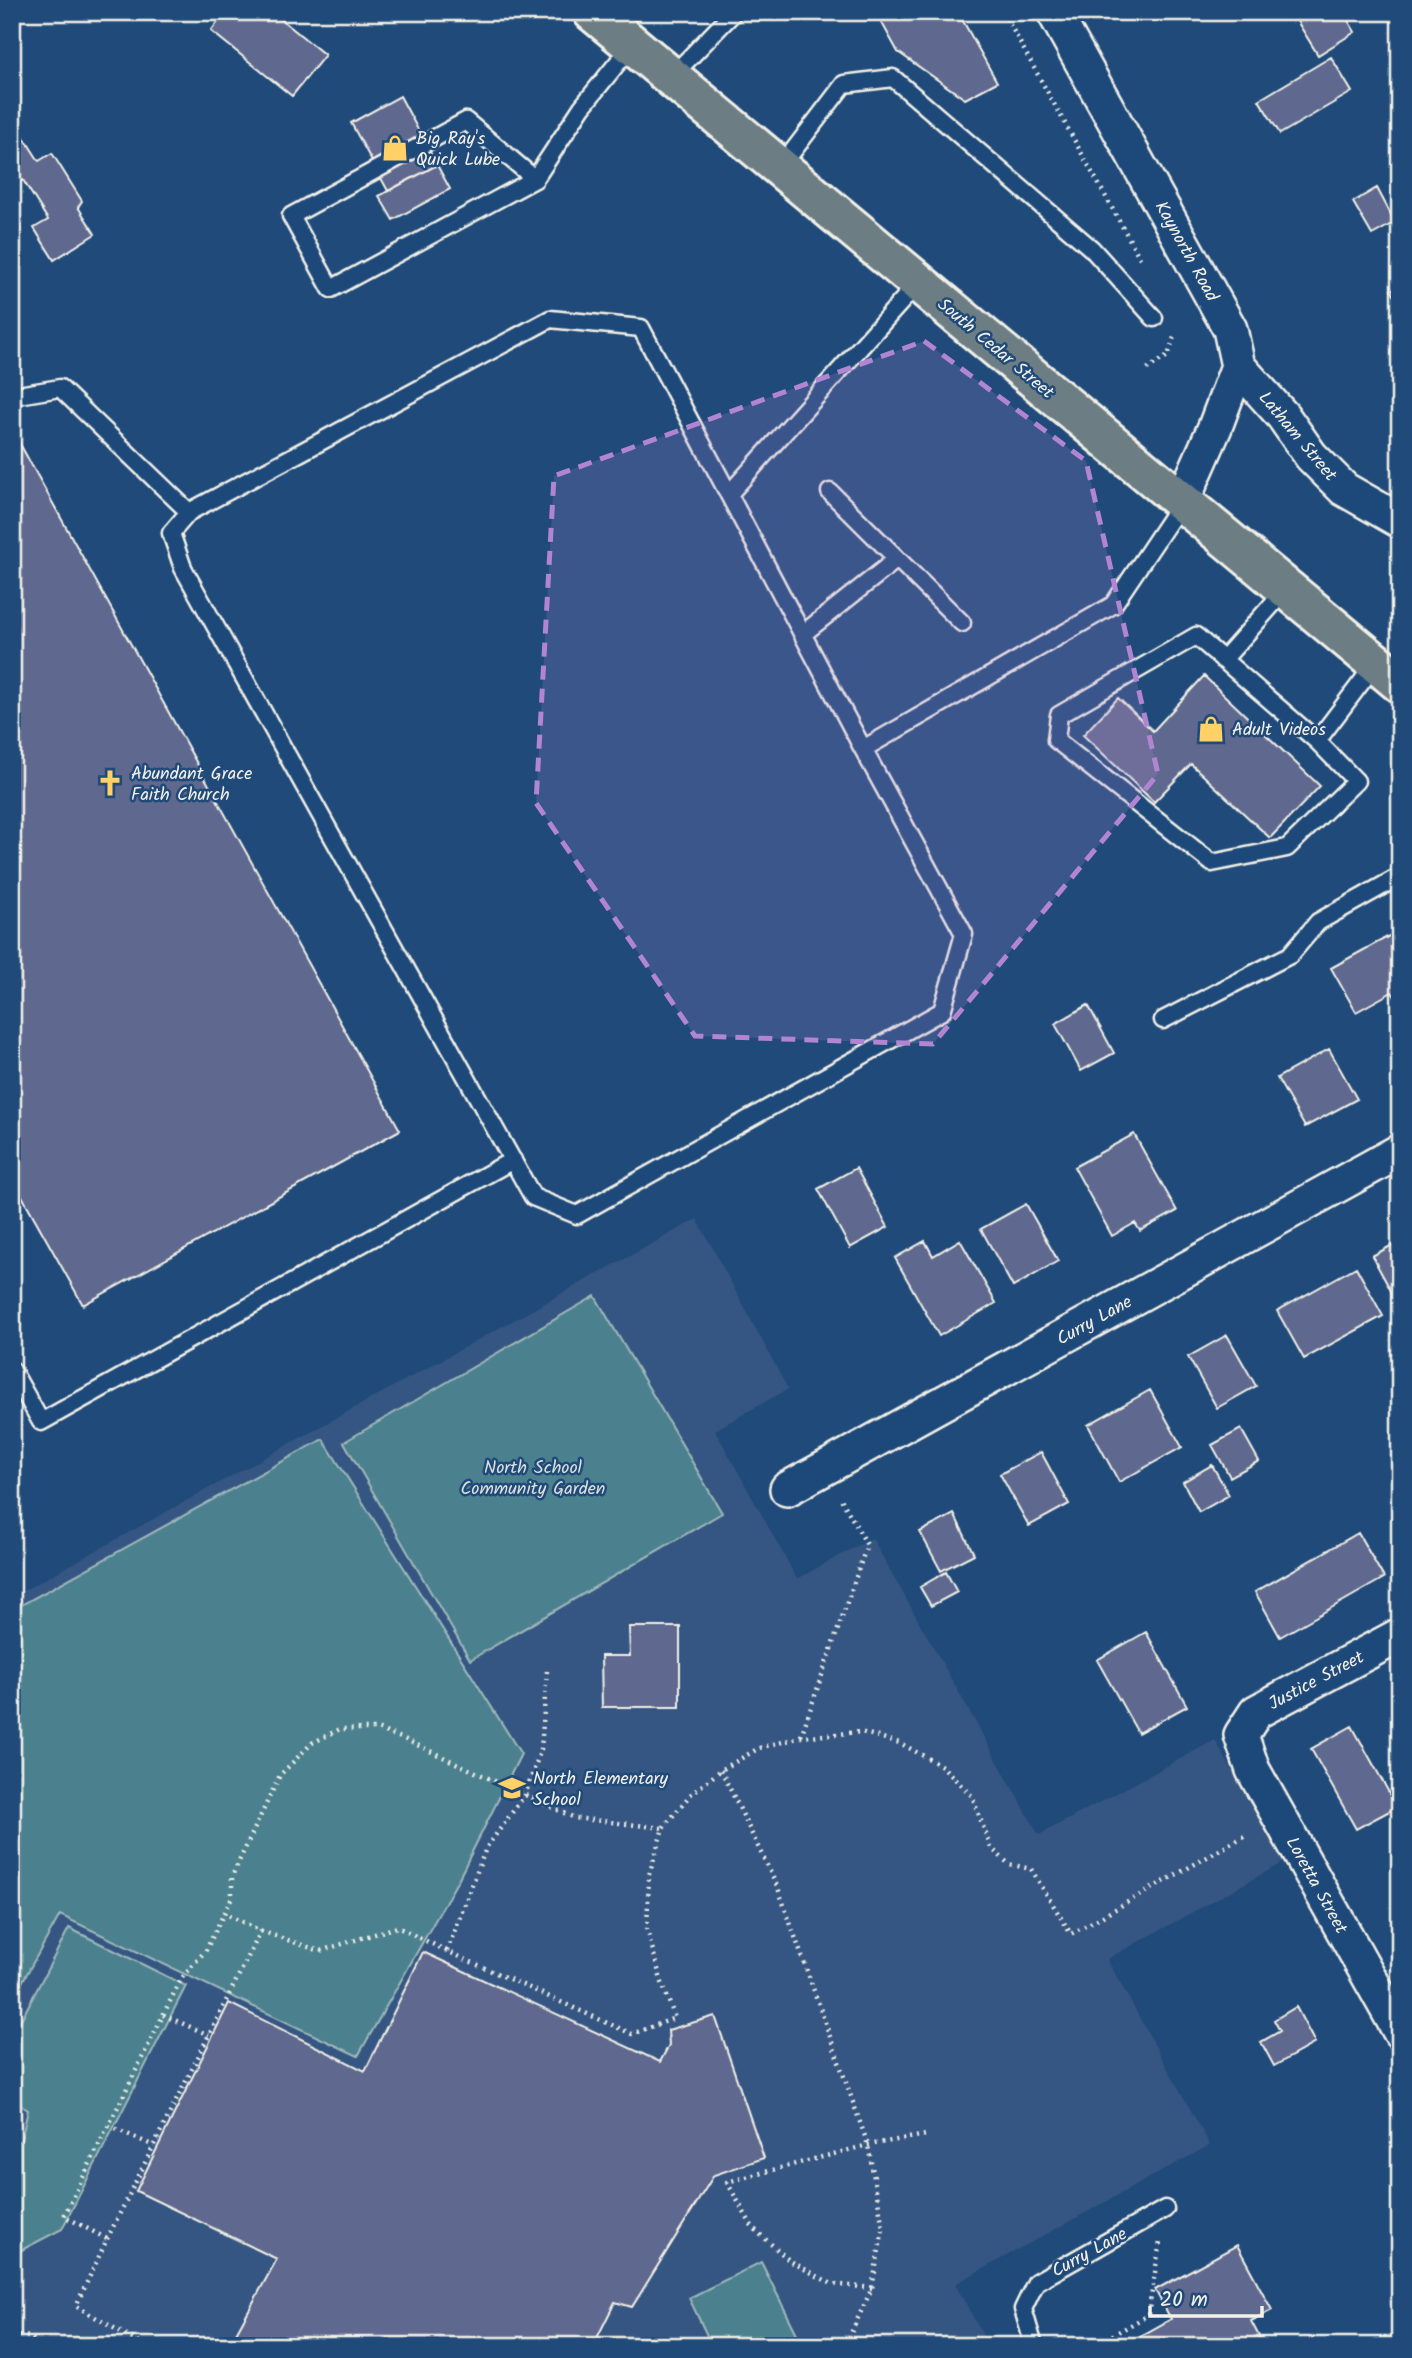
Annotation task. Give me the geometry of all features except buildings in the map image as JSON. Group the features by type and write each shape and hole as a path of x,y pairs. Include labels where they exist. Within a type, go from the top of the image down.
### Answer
{"main road":[{"name":"South Cedar Street","path":"593,12 1388,673"}],"street":[{"name":"Kaynorth Road","path":"1054,12 1230,329 1238,366"},
{"path":"1182,502 1238,366"},
{"name":"Latham Street","path":"1238,366 1283,416 1311,456 1344,489 1400,521"},
{"name":"Curry Lane","path":"787,1489 1400,1151"},
{"name":"Justice Street","path":"1241,1735 1256,1712 1400,1635"},
{"name":"Loretta Street","path":"1241,1735 1253,1770 1400,2032"}],"lane":[{"path":"671,77 734,12"},
{"path":"535,179 466,121 291,216 331,289 535,179 582,107 632,45"},
{"path":"780,168 844,84 893,78 1092,249 1154,318"},
{"path":"729,494 918,284"},
{"path":"550,318 641,328 863,749 964,934 942,1011 577,1215 533,1197 183,568 171,533 189,512 550,318"},
{"path":"12,396 60,388 189,512"},
{"path":"830,492 962,623"},
{"path":"863,749 1113,605 1182,502"},
{"path":"804,633 897,559"},
{"path":"1223,660 1286,589"},
{"path":"1196,636 1317,741 1356,781 1287,848 1212,863 1056,740 1059,715 1196,636"},
{"path":"1317,741 1388,673"},
{"path":"1163,1020 1290,955 1318,922 1400,876"},
{"path":"12,1370 41,1422 513,1160"},
{"name":"Curry Lane","path":"1034,2346 1023,2309 1036,2282 1166,2209"}],"path":[{"path":"1003,12 1142,261"},
{"path":"1147,369 1168,356 1175,334"},
{"path":"801,1737 867,1545 836,1490"},
{"path":"447,1951 486,1848 525,1795 541,1749 547,1671"},
{"path":"107,2239 64,2216 181,1979 206,1950 232,1897 232,1876 280,1775 312,1744 340,1729 377,1729 575,1818 663,1828"},
{"path":"223,1913 261,1931 320,1951 397,1927 632,2034 675,2018 647,1929 649,1875 663,1828 690,1796 721,1770 759,1748 801,1737 861,1732 900,1743 942,1766 972,1796 991,1848 1009,1864 1031,1869 1072,1934 1279,1816"},
{"path":"721,1770 778,1888 868,2146 883,2228 872,2288 845,2346"},
{"path":"145,2346 76,2306 261,1931"},
{"path":"163,2015 209,2035"},
{"path":"108,2126 154,2146"},
{"path":"872,2288 832,2284 790,2262 753,2228 727,2182 868,2146 926,2135"},
{"path":"1094,2346 1148,2315 1166,2209"},
{"path":"12,2335 31,2337 41,2346"}],"highlighted area":[{"path":"924,341 1086,461 1158,774 933,1044 695,1036 536,803 554,476"}],"shaded area":[{"name":"North Elementary School","path":"697,1219 788,1389 715,1430 797,1579 872,1538 1039,1835 1215,1740 1284,1862 1107,1959 1210,2145 955,2284 989,2346 12,2346 12,1597"}],"green space":[{"name":"North School Community Garden","path":"595,1296 722,1513 470,1660 344,1442"},
{"path":"323,1439 521,1754 458,1880 358,2056 60,1915 12,2000 12,1610"},
{"path":"69,1928 186,1986 62,2229 12,2255 12,2145 21,2140 28,2110 12,2100 12,2037"},
{"path":"761,2262 803,2346 712,2346 689,2298"}],"place":[{"name":"Big Ray's Quick Lube","path":"395,148"},
{"name":"Adult Videos","path":"1211,729"},
{"name":"Abundant Grace Faith Church","path":"110,783"},
{"name":"North Elementary School","path":"512,1788"}]}
